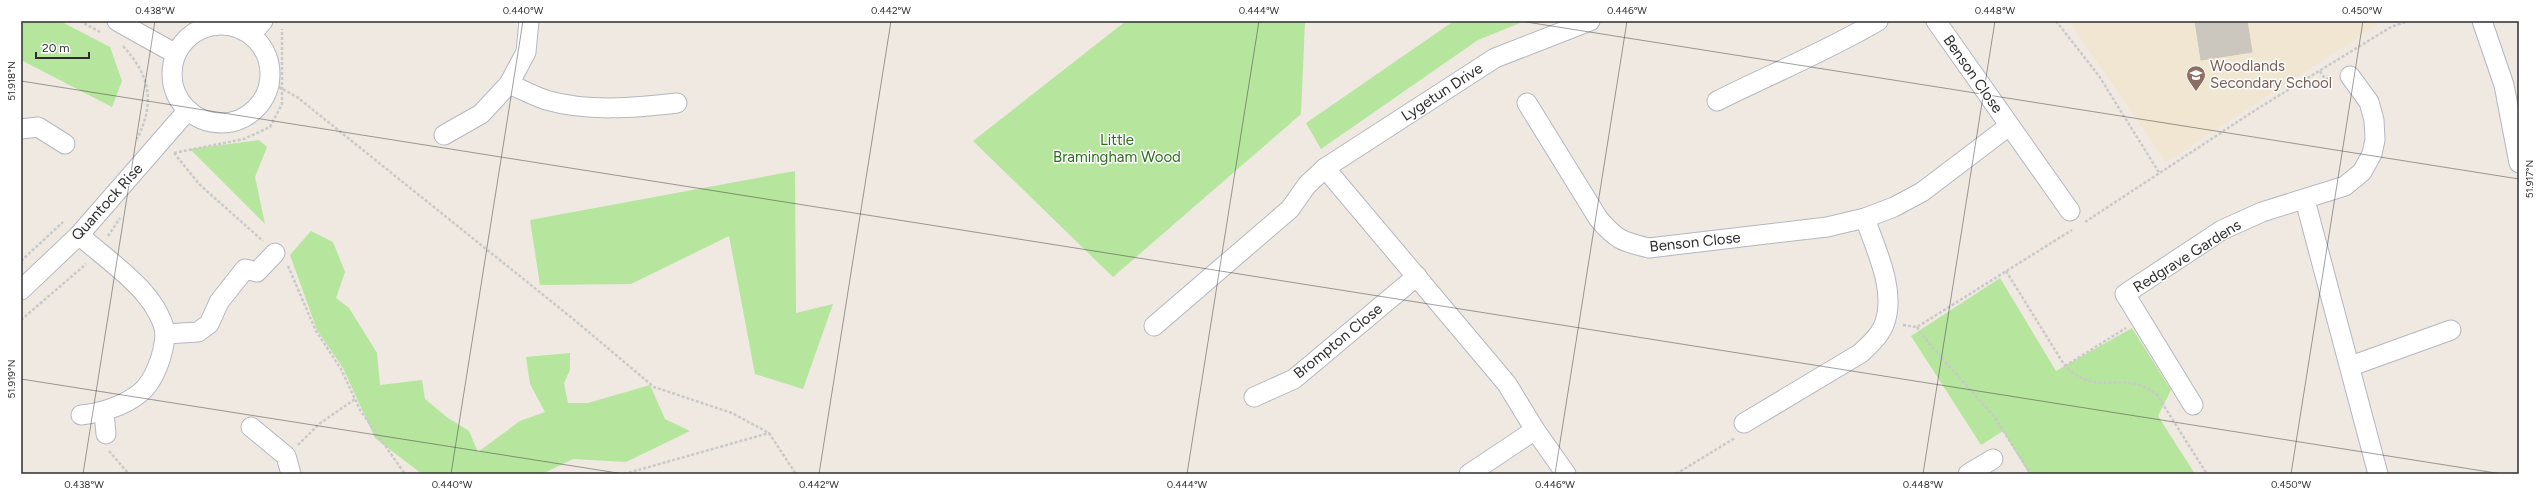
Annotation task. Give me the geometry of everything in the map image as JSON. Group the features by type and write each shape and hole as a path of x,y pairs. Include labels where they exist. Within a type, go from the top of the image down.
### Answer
{"street":[{"path":"444,135 481,114 510,84 526,52 529,21"},
{"name":"Lygetun Drive","path":"1154,326 1290,210 1307,185 1325,168 1495,58 1590,21"},
{"path":"1717,101 1781,68 1844,41 1878,21"},
{"name":"Benson Close","path":"1936,21 2076,221"},
{"path":"2482,21 2512,83 2519,163"},
{"path":"224,25 238,28 257,28 260,44 267,56 277,86 266,96 257,109 245,118 230,123 215,124 200,119 188,110 178,99 173,84 172,69 176,54 184,42 195,33 209,27 224,25"},
{"path":"111,28 176,54"},
{"name":"Redgrave Gardens","path":"2193,405 2125,294 2222,230 2262,212 2305,200 2345,186 2362,172 2372,154 2375,140 2373,114 2369,102 2350,76"},
{"path":"510,84 546,100 580,105 633,108 676,103"},
{"name":"Benson Close","path":"1527,103 1598,218 1612,236 1630,244 1650,248 1826,227 1864,218 1894,207 1922,192 2010,126"},
{"name":"Quantock Rise","path":"21,290 79,235 188,110"},
{"path":"21,129 38,127 65,144"},
{"path":"1325,168 1507,384 1535,430 1566,474"},
{"path":"2305,200 2351,366 2378,474"},
{"path":"1744,423 1860,353 1876,338 1885,322 1887,298 1883,274 1864,218"},
{"path":"79,235 145,294 159,315 165,334 159,361 152,379 140,393 104,412 81,415"},
{"path":"165,334 198,332 209,324 219,302 245,269 257,272 275,253"},
{"name":"Brompton Close","path":"1254,398 1294,379 1417,276"},
{"path":"2351,366 2451,330"},
{"path":"104,412 106,434"},
{"path":"251,427 286,456 291,474"},
{"path":"1469,474 1535,430"},
{"path":"1968,474 1993,459"}],"path":[{"path":"80,21 111,28"},
{"path":"2056,21 2099,76 2160,174"},
{"path":"1885,322 1917,327 2006,271 2076,221 2160,174 2257,109 2390,27 2408,21"},
{"path":"282,29 281,68 277,86 282,104 270,127 244,139 173,153 200,185 290,268 316,331 341,370 360,410 405,474"},
{"path":"118,42 138,63 150,96 146,120 136,141"},
{"path":"277,86 297,97 544,295 654,387 732,413 769,433 796,474"},
{"path":"21,261 64,221"},
{"path":"21,320 89,261"},
{"path":"2006,271 2065,366 2076,376 2087,382 2101,384 2127,382 2148,388 2157,395 2207,474"},
{"path":"2065,366 2140,319"},
{"path":"1917,327 1931,346 1993,415 2031,474"},
{"path":"286,456 319,424 355,399"},
{"path":"1676,474 1735,438 1744,423"},
{"path":"626,474 769,433"},
{"path":"106,434 107,448 129,474"}],"shaded area":[{"name":"Woodlands Secondary School","path":"2069,21 2383,21 2166,162"}],"green space":[{"path":"21,21 60,21 110,47 122,81 112,107 21,60"},
{"name":"Little Bramingham Wood","path":"1126,21 1305,21 1301,114 1113,277 973,141"},
{"path":"1454,21 1525,21 1478,40 1321,149 1306,123"},
{"path":"259,140 267,147 255,177 265,224 190,149"},
{"path":"795,171 796,313 833,304 803,389 755,374 729,236 631,284 540,285 530,220"},
{"path":"311,231 333,242 345,272 336,298 349,308 377,353 380,385 422,380 425,399 448,418 469,431 478,452 520,421 545,412 530,384 526,357 570,353 570,370 564,383 568,403 588,403 650,385 665,419 690,431 626,462 573,459 542,474 422,474 375,438 343,368 317,330 290,255"},
{"path":"2000,278 2056,371 2132,328 2171,390 2158,416 2195,474 2029,474 2003,431 1981,445 1911,336"}],"building":[{"path":"2195,21 2247,21 2252,52 2201,60"}],"place":[{"name":"Woodlands Secondary School","path":"2196,92"}]}
